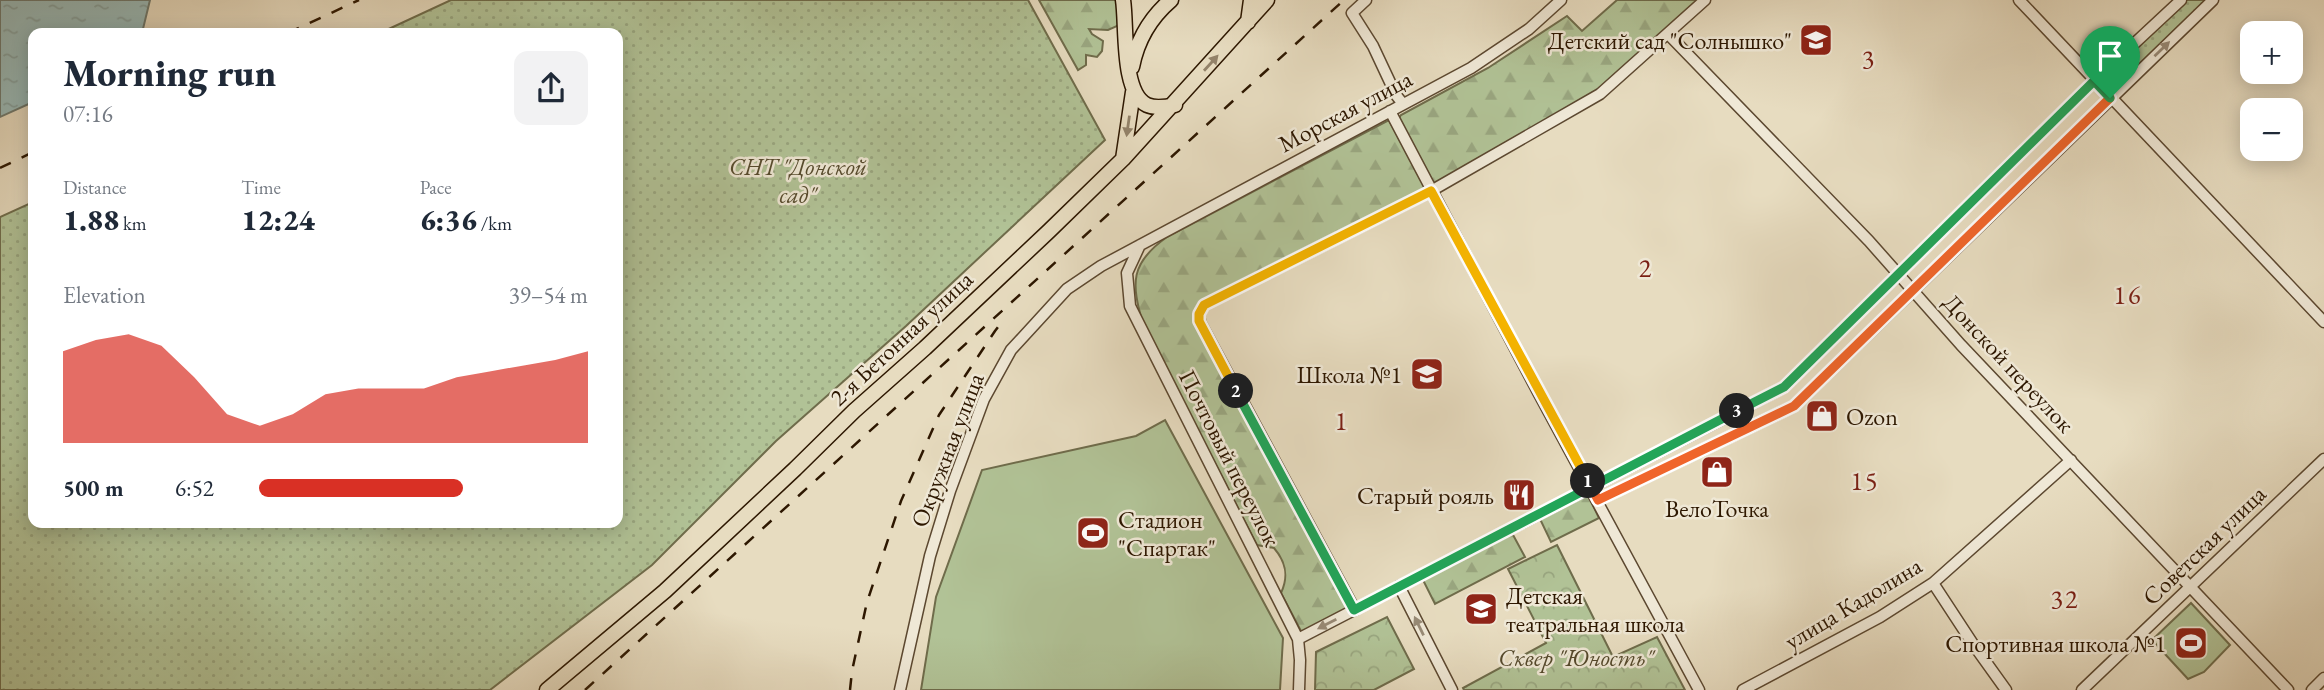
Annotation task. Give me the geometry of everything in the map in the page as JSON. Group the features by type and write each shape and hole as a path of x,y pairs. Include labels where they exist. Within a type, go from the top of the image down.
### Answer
{"main road":[{"path":"1123,0 1133,92 1123,159"},
{"path":"1130,75 1138,44 1157,13 1171,0"},
{"path":"1248,22 1251,0"},
{"name":"2-я Бетонная улица","path":"547,690 665,591 854,411 988,289 1123,159 1175,105 1267,0"},
{"path":"1133,92 1147,105 1161,108 1175,105"}],"street":[{"path":"1366,0 1352,13 1373,46 1403,104"},
{"name":"Морская улица","path":"1140,245 1471,68 1529,29 1561,0"},
{"path":"1354,610 1199,321 1204,305 1431,191 1600,94 1705,0"},
{"path":"2019,0 2324,322"},
{"path":"1298,639 1784,387 2094,81 2181,0"},
{"path":"1598,500 1794,406 2213,0"},
{"name":"Донской переулок","path":"1669,34 1869,241 1961,345 2288,690"},
{"path":"1390,111 1699,690"},
{"name":"Почтовый переулок","path":"1140,245 1127,273 1130,306 1298,639 1299,690"},
{"name":"Окружная улица","path":"900,690 930,556 953,481 984,399 1011,350 1067,289 1101,266 1140,245"},
{"name":"Советская улица","path":"2082,690 2324,459"},
{"name":"улица Кадолина","path":"1743,690 1880,617 1933,583 2071,460"},
{"path":"1933,583 2006,690"},
{"path":"1399,586 1452,690"},
{"path":"2312,690 2324,678"}],"green space":[{"name":"СНТ \"Донской сад\"","path":"451,0 1028,0 1105,140 906,326 776,441 652,565 490,690 0,690 0,217 28,204 28,528 623,528 623,28 391,28"},
{"path":"1039,0 1121,0 1124,23 1108,30 1089,29 1103,41 1102,51 1097,57 1086,55 1086,65 1078,70"},
{"path":"1617,0 1698,0 1598,96 1435,186 1399,118 1401,115 1488,68 1567,16 1582,31"},
{"path":"2184,0 2208,0 2116,87 2111,87 2105,80 2106,75"},
{"path":"1389,120 1425,187 1424,191 1203,302 1196,321 1348,608 1302,633 1281,593 1285,569 1281,559 1274,548 1257,545 1143,324 1136,297 1137,275 1146,256 1167,237"},
{"name":"Стадион \"Спартак\"","path":"1165,420 1283,638 1280,690 921,690 936,597 982,470 1136,436"},
{"path":"1587,493 1599,518 1551,542 1540,519"},
{"path":"1512,533 1525,557 1435,604 1423,580"},
{"name":"Сквер \"Юность\"","path":"1557,545 1613,657 1657,637 1685,690 1464,690 1463,688 1546,643 1508,569"},
{"name":"Спортивная школа №1","path":"2191,603 2230,645 2204,672 2188,679 2152,640"},
{"path":"1387,617 1414,669 1374,690 1315,690 1316,652"}],"water":[{"path":"0,0 150,0 143,28 28,28 28,104 0,117"}],"railway":[{"path":"299,28 359,0"},
{"path":"585,690 1344,0"},
{"path":"0,168 28,154"},
{"path":"850,690 867,602 901,501 939,415 1004,319"}],"place":[{"name":"Детский сад \"Солнышко\"","path":"1816,40"},
{"name":"Школа №1","path":"1427,374"},
{"name":"Ozon","path":"1822,416"},
{"name":"ВелоТочка","path":"1717,472"},
{"name":"Старый рояль","path":"1519,495"},
{"name":"Стадион \"Спартак\"","path":"1093,533"},
{"name":"Детская театральная школа","path":"1481,609"},
{"name":"Спортивная школа №1","path":"2191,643"}],"district":[{"name":"3","path":"1869,59"},
{"name":"2","path":"1646,268"},
{"name":"16","path":"2128,295"},
{"name":"1","path":"1342,421"},
{"name":"15","path":"1865,481"},
{"name":"32","path":"2065,599"}],"route":[{"path":"2110,98 1794,406 1598,500 1591,487 1539,394 1431,191 1204,305 1199,321 1354,610 1399,586 1591,487 1784,387 2094,81 2110,98"}]}
